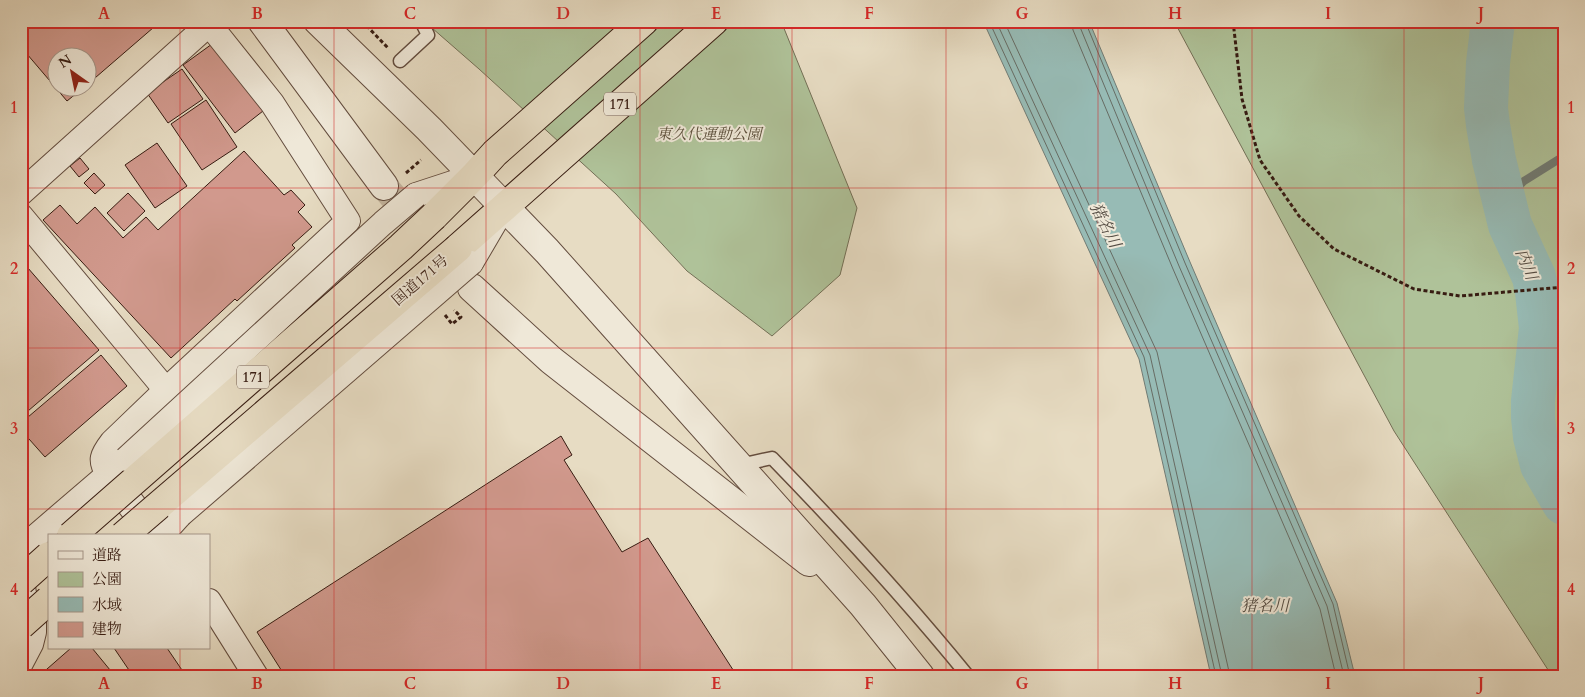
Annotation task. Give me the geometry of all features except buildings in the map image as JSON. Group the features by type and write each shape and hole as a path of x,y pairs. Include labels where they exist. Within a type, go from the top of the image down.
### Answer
{"highway":[{"name":"171","path":"73,534 401,247 496,153 644,21"},
{"name":"国道171号","path":"125,534 467,266 504,207 714,21"},
{"path":"21,581 36,547"},
{"path":"21,625 48,601"}],"street":[{"path":"262,21 384,186"},
{"path":"318,21 429,129 547,251 863,605 920,676"},
{"path":"21,193 209,24 272,104 348,221 112,442 104,452 102,460 104,467 117,466"},
{"path":"49,534 117,466 416,195 474,176"},
{"path":"21,216 166,390"},
{"path":"163,534 180,515 467,266 551,360 863,605"},
{"path":"117,466 154,534"},
{"path":"21,663 31,644 34,632 34,617 24,594 21,569 24,554 36,547 48,535"},
{"path":"210,602 256,676"},
{"path":"21,663 48,641"}],"lane":[{"path":"400,61 428,36 421,21"},
{"path":"740,465 772,458 849,538 927,625 968,676"}],"path":[{"path":"1233,21 1242,99 1260,160 1299,216 1334,249 1414,290 1460,296 1564,287"},
{"path":"443,312 452,324 460,317 454,309"}],"green space":[{"name":"東久代運動公園","path":"424,21 781,21 857,208 840,275 772,336 687,271 616,194"},
{"path":"1174,21 1564,21 1564,676 1552,676 1394,431"}],"water":[{"name":"猪名川","path":"983,21 1089,21 1190,262 1337,603 1355,676 1211,676 1139,359"}],"waterway":[{"name":"内川","path":"1493,21 1488,63 1486,108 1488,125 1494,160 1510,225 1534,277 1537,292 1541,328 1533,401 1535,437 1542,465 1564,503"},
{"path":"1504,201 1524,181 1564,156"}],"tunnel":[{"path":"384,186 461,276"}]}
